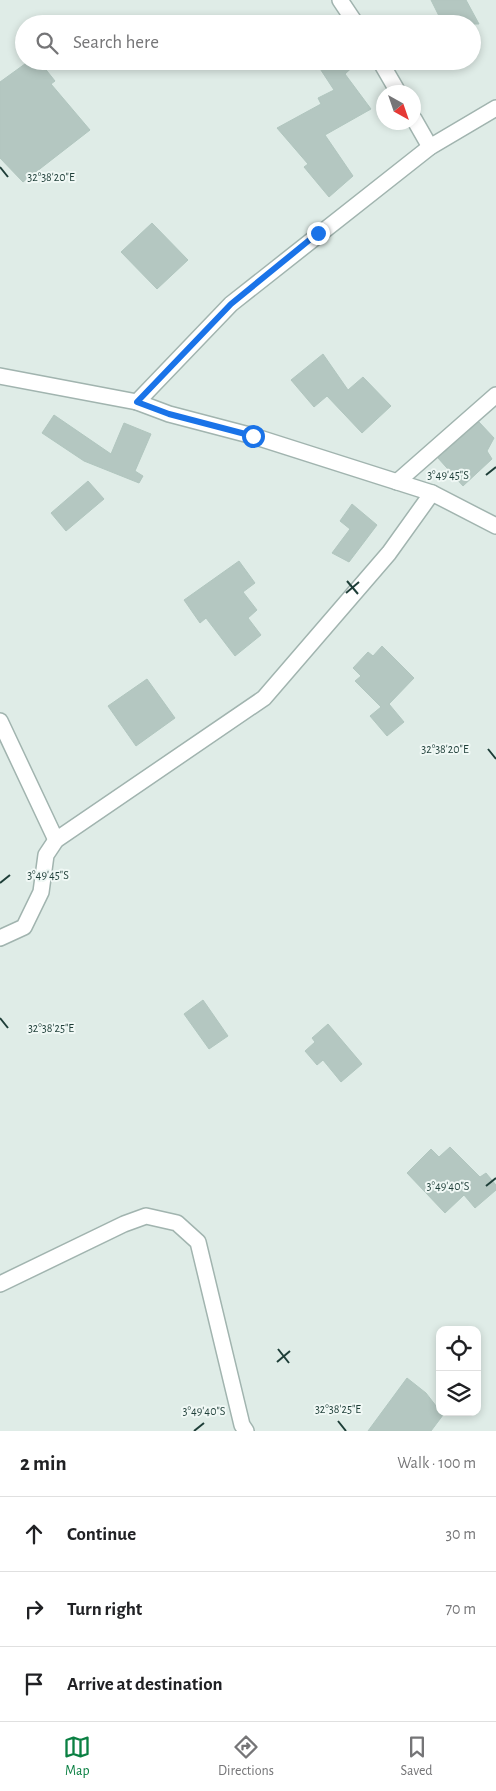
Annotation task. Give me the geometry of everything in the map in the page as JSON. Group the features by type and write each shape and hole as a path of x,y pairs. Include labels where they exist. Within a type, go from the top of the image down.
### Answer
{"street":[{"path":"340,0 350,15"},
{"path":"385,70 394,85"},
{"path":"137,402 231,304 430,148 496,108"},
{"path":"420,130 430,148"},
{"path":"0,376 137,402 169,414 253,436 432,493 496,526"},
{"path":"397,482 496,395"},
{"path":"0,938 24,927 41,892 46,855 56,840 264,698 389,553 432,493"},
{"path":"0,721 56,840"},
{"path":"0,1284 124,1224 146,1216 178,1223 198,1242 242,1424 246,1431"}],"building":[{"path":"431,0 466,0 474,15 438,15"},
{"path":"17,70 46,70 55,81 51,84 90,130 23,182 0,158 0,82"},
{"path":"321,70 349,70 345,74 371,109 325,135 353,176 329,197 304,167 308,164 277,128 321,104 318,98 334,90"},
{"path":"152,223 188,260 157,289 121,252"},
{"path":"323,354 348,390 363,377 391,406 362,433 327,396 314,407 291,380"},
{"path":"54,415 111,454 124,423 151,434 135,471 143,476 139,483 84,461 42,433"},
{"path":"479,422 494,438 487,451 492,459 463,486 438,458"},
{"path":"88,481 104,499 66,531 51,513"},
{"path":"352,504 377,525 349,562 332,553 350,529 340,521"},
{"path":"239,561 255,583 243,592 257,610 248,618 261,635 235,656 206,618 200,623 184,600"},
{"path":"382,646 414,678 389,704 404,722 387,736 370,716 381,707 355,681 361,676 353,668 368,652 373,656"},
{"path":"147,679 175,718 136,746 108,706"},
{"path":"203,1000 228,1036 209,1049 184,1014"},
{"path":"328,1024 362,1064 341,1082 323,1060 317,1065 305,1051 315,1042 312,1038"},
{"path":"450,1147 480,1177 486,1173 496,1185 496,1190 475,1208 464,1195 445,1213 407,1173 431,1149 439,1157"},
{"path":"407,1378 426,1393 436,1406 436,1416 442,1416 431,1431 368,1431"}],"route":[{"path":"253,436 169,414 137,402 231,304 318,233"}]}
